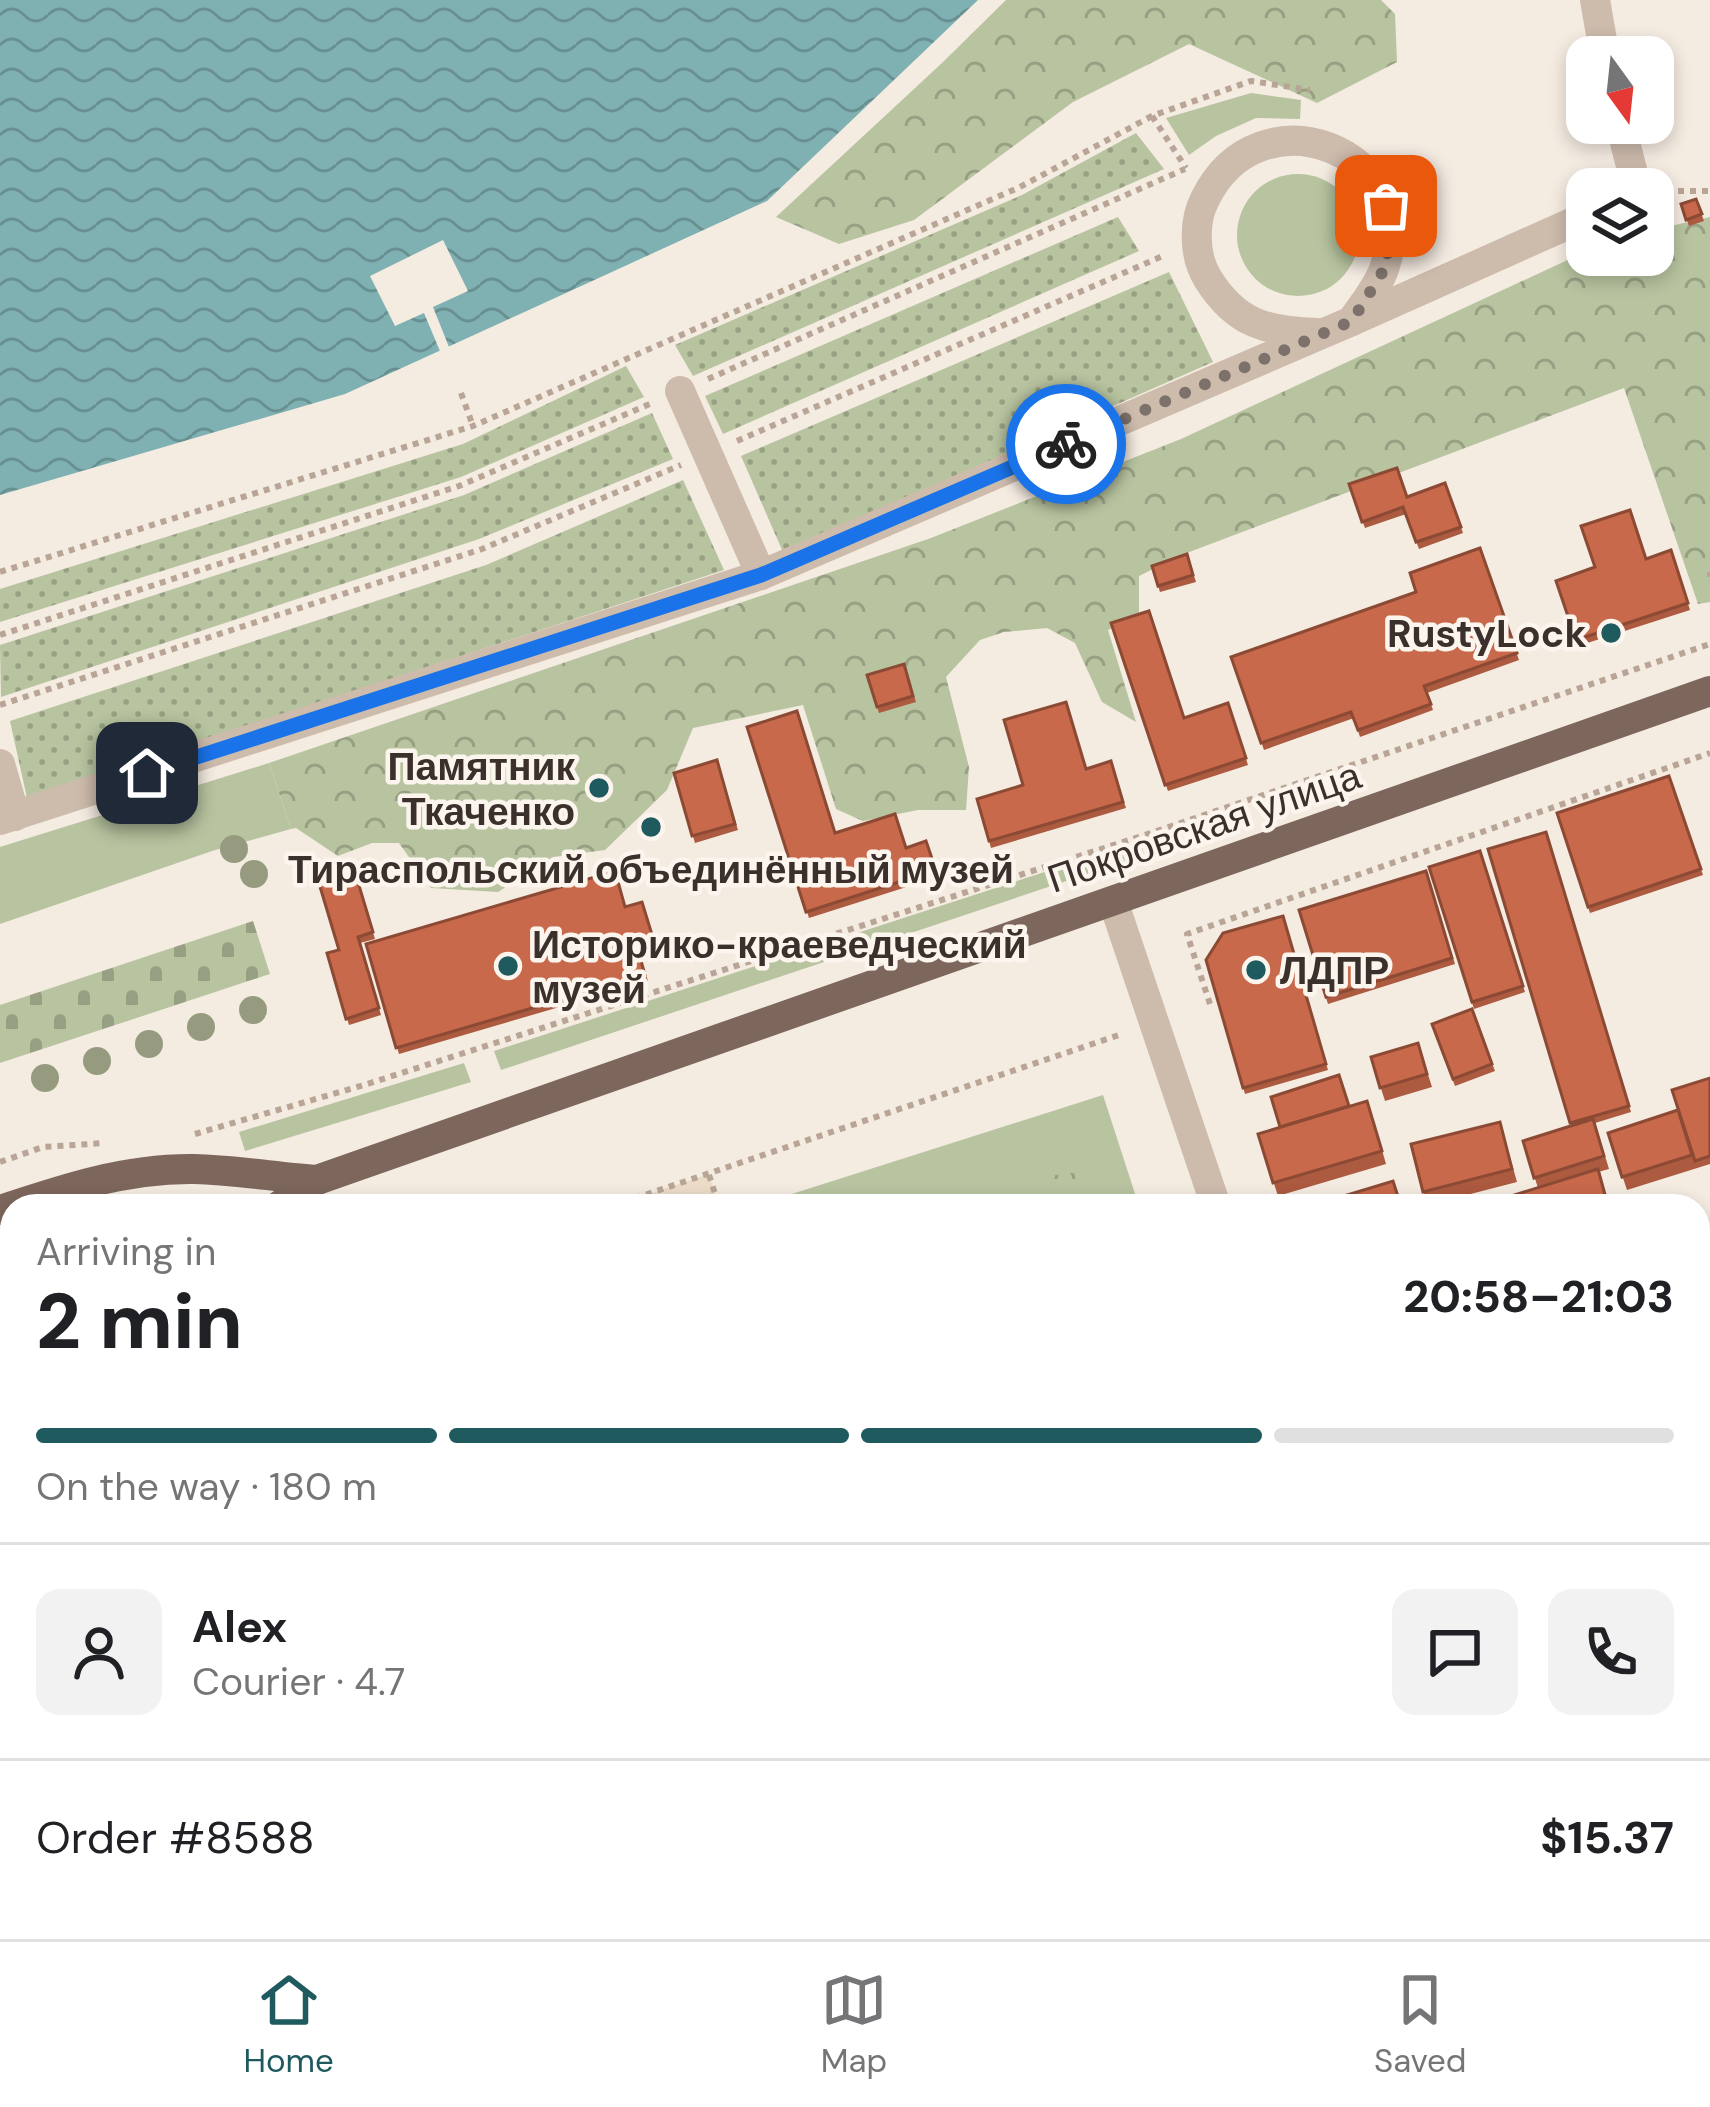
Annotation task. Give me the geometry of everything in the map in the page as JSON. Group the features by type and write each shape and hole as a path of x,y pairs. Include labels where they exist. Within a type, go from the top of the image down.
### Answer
{"main road":[{"name":"Покровская улица","path":"297,1194 317,1180 1710,691"},
{"name":"Покровская улица","path":"47,1194 131,1173 193,1169 317,1180"},
{"path":"59,1190 71,1194"}],"street":[{"path":"1595,0 1601,36"},
{"path":"1302,139 1333,147 1364,170 1386,206 1390,237 1385,268 1337,327 1280,332 1248,321 1221,300 1203,271 1197,242 1202,203 1217,176 1250,149 1302,139"},
{"path":"0,764 8,818 761,575 1566,224"},
{"path":"680,391 761,575"},
{"path":"1113,901 1212,1194"}],"path":[{"path":"0,572 473,425 1020,187 1152,116 1251,81 1310,90"},
{"path":"1152,116 1186,168"},
{"path":"0,635 459,486 1186,168 1217,176"},
{"path":"1674,192 1710,191"},
{"path":"0,705 482,549 1197,242"},
{"path":"461,393 473,425"},
{"path":"184,1137 364,1085 1151,832 1710,644"},
{"path":"1210,1004 1187,934 1710,754"},
{"path":"653,1194 1122,1034"},
{"path":"0,1162 43,1147 114,1142"},
{"path":"709,1174 715,1194"}],"green space":[{"path":"1006,0 1381,0 1395,14 1397,62 1317,103 1189,44 1073,102 914,220 839,244 776,217"},
{"path":"1251,93 1301,100 1300,119 1256,118 1189,155 1166,118"},
{"path":"1136,133 1164,169 693,376 675,345 1022,195"},
{"path":"1298,174 1321,179 1341,192 1354,212 1359,235 1354,258 1341,278 1321,291 1298,296 1275,291 1255,278 1242,258 1237,235 1242,212 1255,192 1275,179"},
{"path":"1118,217 1139,251 723,434 705,396"},
{"path":"1710,217 1710,602 1698,604 1624,388 1184,554 1139,576 1139,614 1108,630 1136,722 1102,702 1075,643 1047,628 1004,632 980,640 946,677 969,767 966,810 918,810 863,821 836,809 803,705 693,728 667,790 605,850 553,857 498,892 431,888 399,843 372,843 338,856 291,829 269,763 931,538 1181,439 1566,261 1566,276 1674,276 1674,225"},
{"path":"1169,272 1213,362 783,552 741,456"},
{"path":"626,366 644,397 461,477 0,622 0,589 463,444"},
{"path":"652,413 673,459 479,539 1,697 0,645 464,495"},
{"path":"683,480 724,570 27,798 10,721 486,565"},
{"path":"269,763 291,829 212,851 0,924 0,847"},
{"path":"1140,841 1144,855 501,1070 494,1051"},
{"path":"253,921 270,974 0,1063 0,1005"},
{"path":"464,1063 471,1082 245,1151 239,1132"},
{"path":"1103,1095 1135,1194 792,1194"},
{"path":"1072,1173 1107,1180 1114,1194 997,1194 1017,1180"}],"shaded area":[{"path":"709,1174 715,1194 648,1194"}],"water":[{"path":"0,0 978,0 767,201 345,394 0,495"}],"pier":[{"path":"443,240 468,291 433,307 451,352 442,356 424,313 395,326 370,276"}],"building":[{"path":"1696,199 1702,214 1686,220 1681,204"},
{"path":"1397,468 1407,497 1445,483 1461,527 1416,542 1403,507 1362,522 1349,484"},
{"path":"1630,510 1646,559 1671,550 1688,603 1576,640 1556,581 1595,567 1581,526"},
{"path":"1480,548 1517,653 1424,686 1431,704 1358,730 1351,712 1261,743 1231,657 1416,592 1410,573"},
{"path":"1187,554 1193,575 1158,586 1152,566"},
{"path":"1149,611 1184,718 1228,703 1246,758 1165,785 1111,623"},
{"path":"904,664 913,696 877,707 867,675"},
{"path":"1066,702 1086,769 1111,761 1123,802 989,841 977,799 1023,785 1004,720"},
{"path":"797,711 835,833 895,814 906,848 926,841 936,870 806,912 747,727"},
{"path":"717,760 735,824 692,836 674,773"},
{"path":"1669,776 1701,869 1588,907 1557,813"},
{"path":"1546,832 1629,1106 1570,1123 1488,849"},
{"path":"1480,851 1523,986 1472,1002 1429,867"},
{"path":"354,869 373,932 358,937 379,1008 346,1019 327,953 339,950 318,880"},
{"name":"Историко-краеведческий музей","path":"615,871 625,907 642,902 653,938 636,943 645,975 396,1048 366,944"},
{"path":"1426,871 1452,958 1326,997 1299,910"},
{"path":"1283,916 1326,1064 1243,1088 1206,960 1223,933"},
{"path":"1472,1009 1492,1064 1453,1079 1432,1024"},
{"path":"1418,1043 1427,1074 1380,1088 1371,1057"},
{"path":"1339,1075 1349,1106 1280,1127 1271,1097"},
{"path":"1710,1078 1710,1156 1695,1161 1672,1090"},
{"path":"1367,1101 1382,1151 1273,1183 1258,1134"},
{"path":"1678,1110 1692,1155 1622,1177 1608,1133"},
{"path":"1593,1119 1604,1156 1534,1178 1523,1141"},
{"path":"1500,1122 1512,1169 1423,1192 1411,1144"},
{"path":"1598,1169 1605,1194 1518,1194"},
{"path":"1393,1181 1397,1194 1350,1194"}],"way so far":[{"path":"1066,444 1352,321 1385,268 1390,237 1386,206"}],"place":[{"name":"RustyLock","path":"1611,633"},
{"name":"Памятник Ткаченко","path":"599,788"},
{"name":"Тираспольский объединённый музей","path":"651,827"},
{"name":"Историко-краеведческий музей","path":"508,966"},
{"name":"ЛДПР","path":"1256,970"}],"route":[{"path":"147,773 761,575 1066,444"}]}
